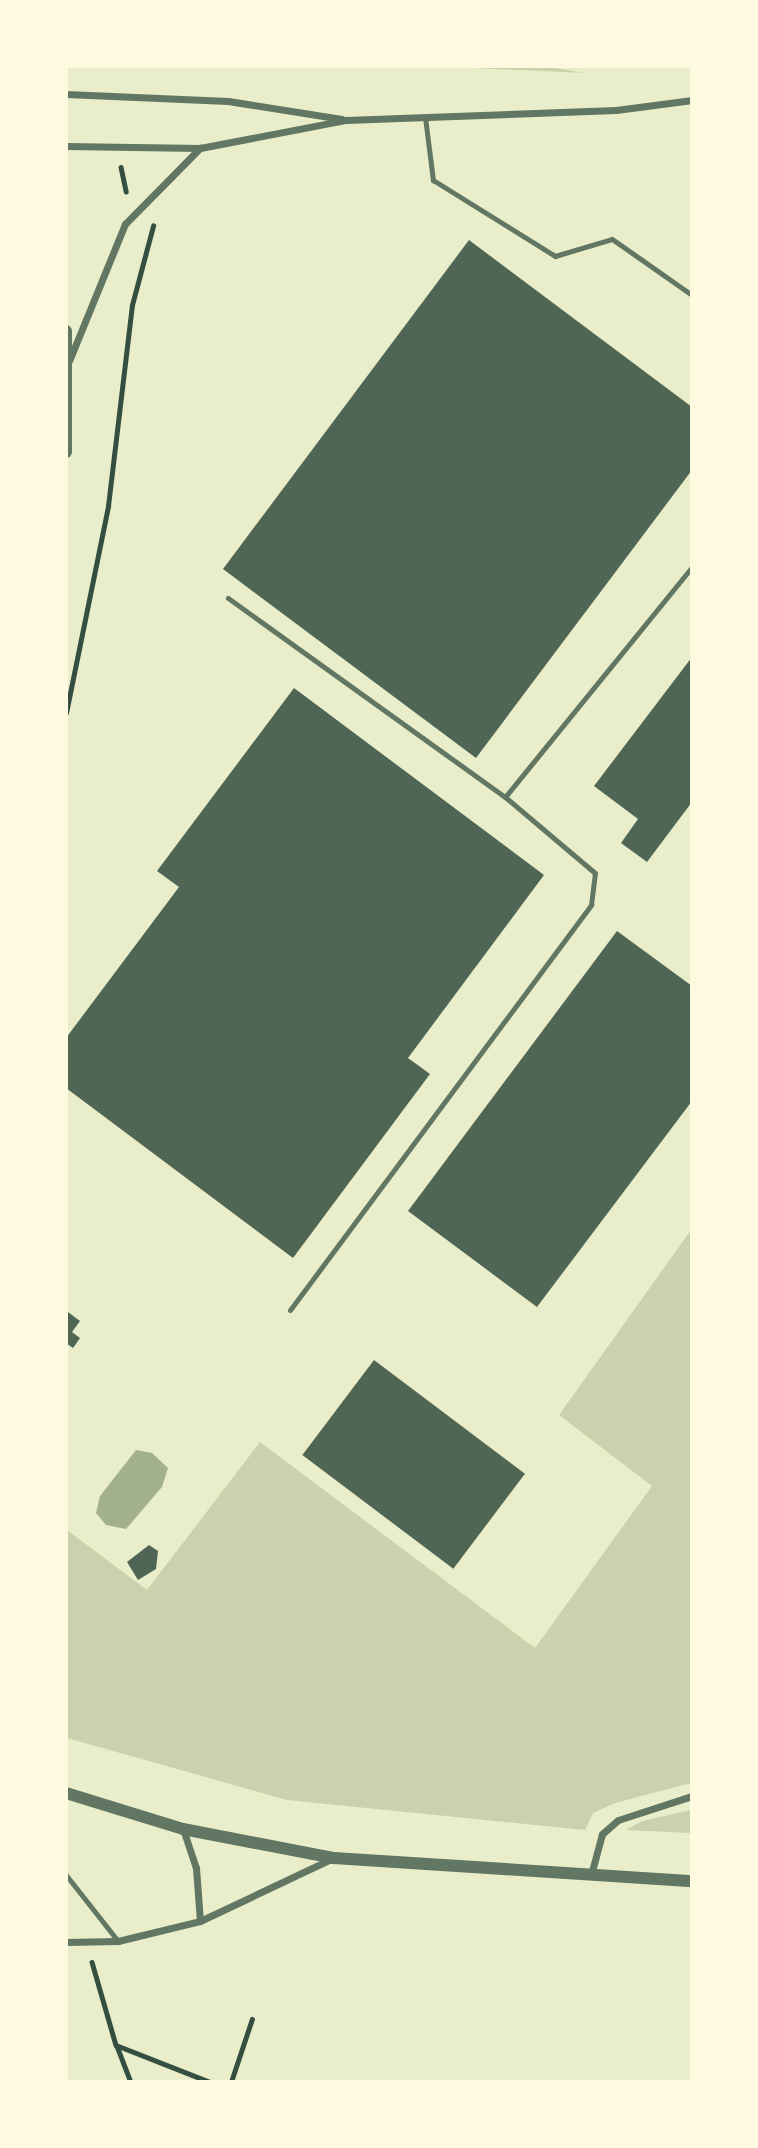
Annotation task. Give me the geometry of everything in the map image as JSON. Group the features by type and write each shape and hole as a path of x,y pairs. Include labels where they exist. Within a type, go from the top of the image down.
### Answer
{"street":[{"path":"66,94 228,101 346,120"},
{"path":"66,146 200,148 346,120 616,110 691,100"},
{"path":"69,362 109,256 139,207 200,148"},
{"path":"66,331 69,362 66,452"},
{"path":"66,1793 183,1829 334,1858 691,1881"},
{"path":"591,1876 602,1834 618,1820 691,1796"},
{"path":"183,1829 196,1868 200,1921"},
{"path":"67,1942 118,1941 200,1921 334,1858"}],"lane":[{"path":"425,117 433,180 555,256 612,239 691,295"},
{"path":"505,797 691,567"},
{"path":"228,598 505,797 595,873 591,905 290,1310"},
{"path":"66,1875 118,1941"}],"path":[{"path":"66,713 106,519 132,305 152,232 139,207 120,185 122,147"},
{"path":"88,1943 116,2045 131,2081"},
{"path":"231,2081 252,2019"},
{"path":"116,2045 210,2081"}],"shaded area":[{"path":"450,67 549,67 585,73"},
{"path":"691,1230 691,1783 615,1803 593,1813 585,1830 287,1800 67,1738 67,1530 147,1590 260,1442 535,1648 652,1486 559,1415"},
{"path":"136,1450 152,1453 168,1468 162,1487 126,1529 106,1525 96,1513 100,1496"},
{"path":"691,1810 691,1833 626,1830 642,1821"}],"building":[{"path":"469,240 692,407 692,470 476,758 223,569"},
{"path":"692,657 692,802 647,862 621,843 638,819 594,786"},
{"path":"294,688 544,875 408,1058 430,1074 293,1258 66,1088 66,1038 179,887 157,871"},
{"path":"617,931 692,986 692,1101 537,1307 408,1211"},
{"path":"68,1312 80,1321 72,1332 80,1338 73,1348 66,1343"},
{"path":"374,1360 525,1474 453,1569 302,1455"},
{"path":"149,1545 158,1551 156,1569 138,1580 127,1562"}]}
